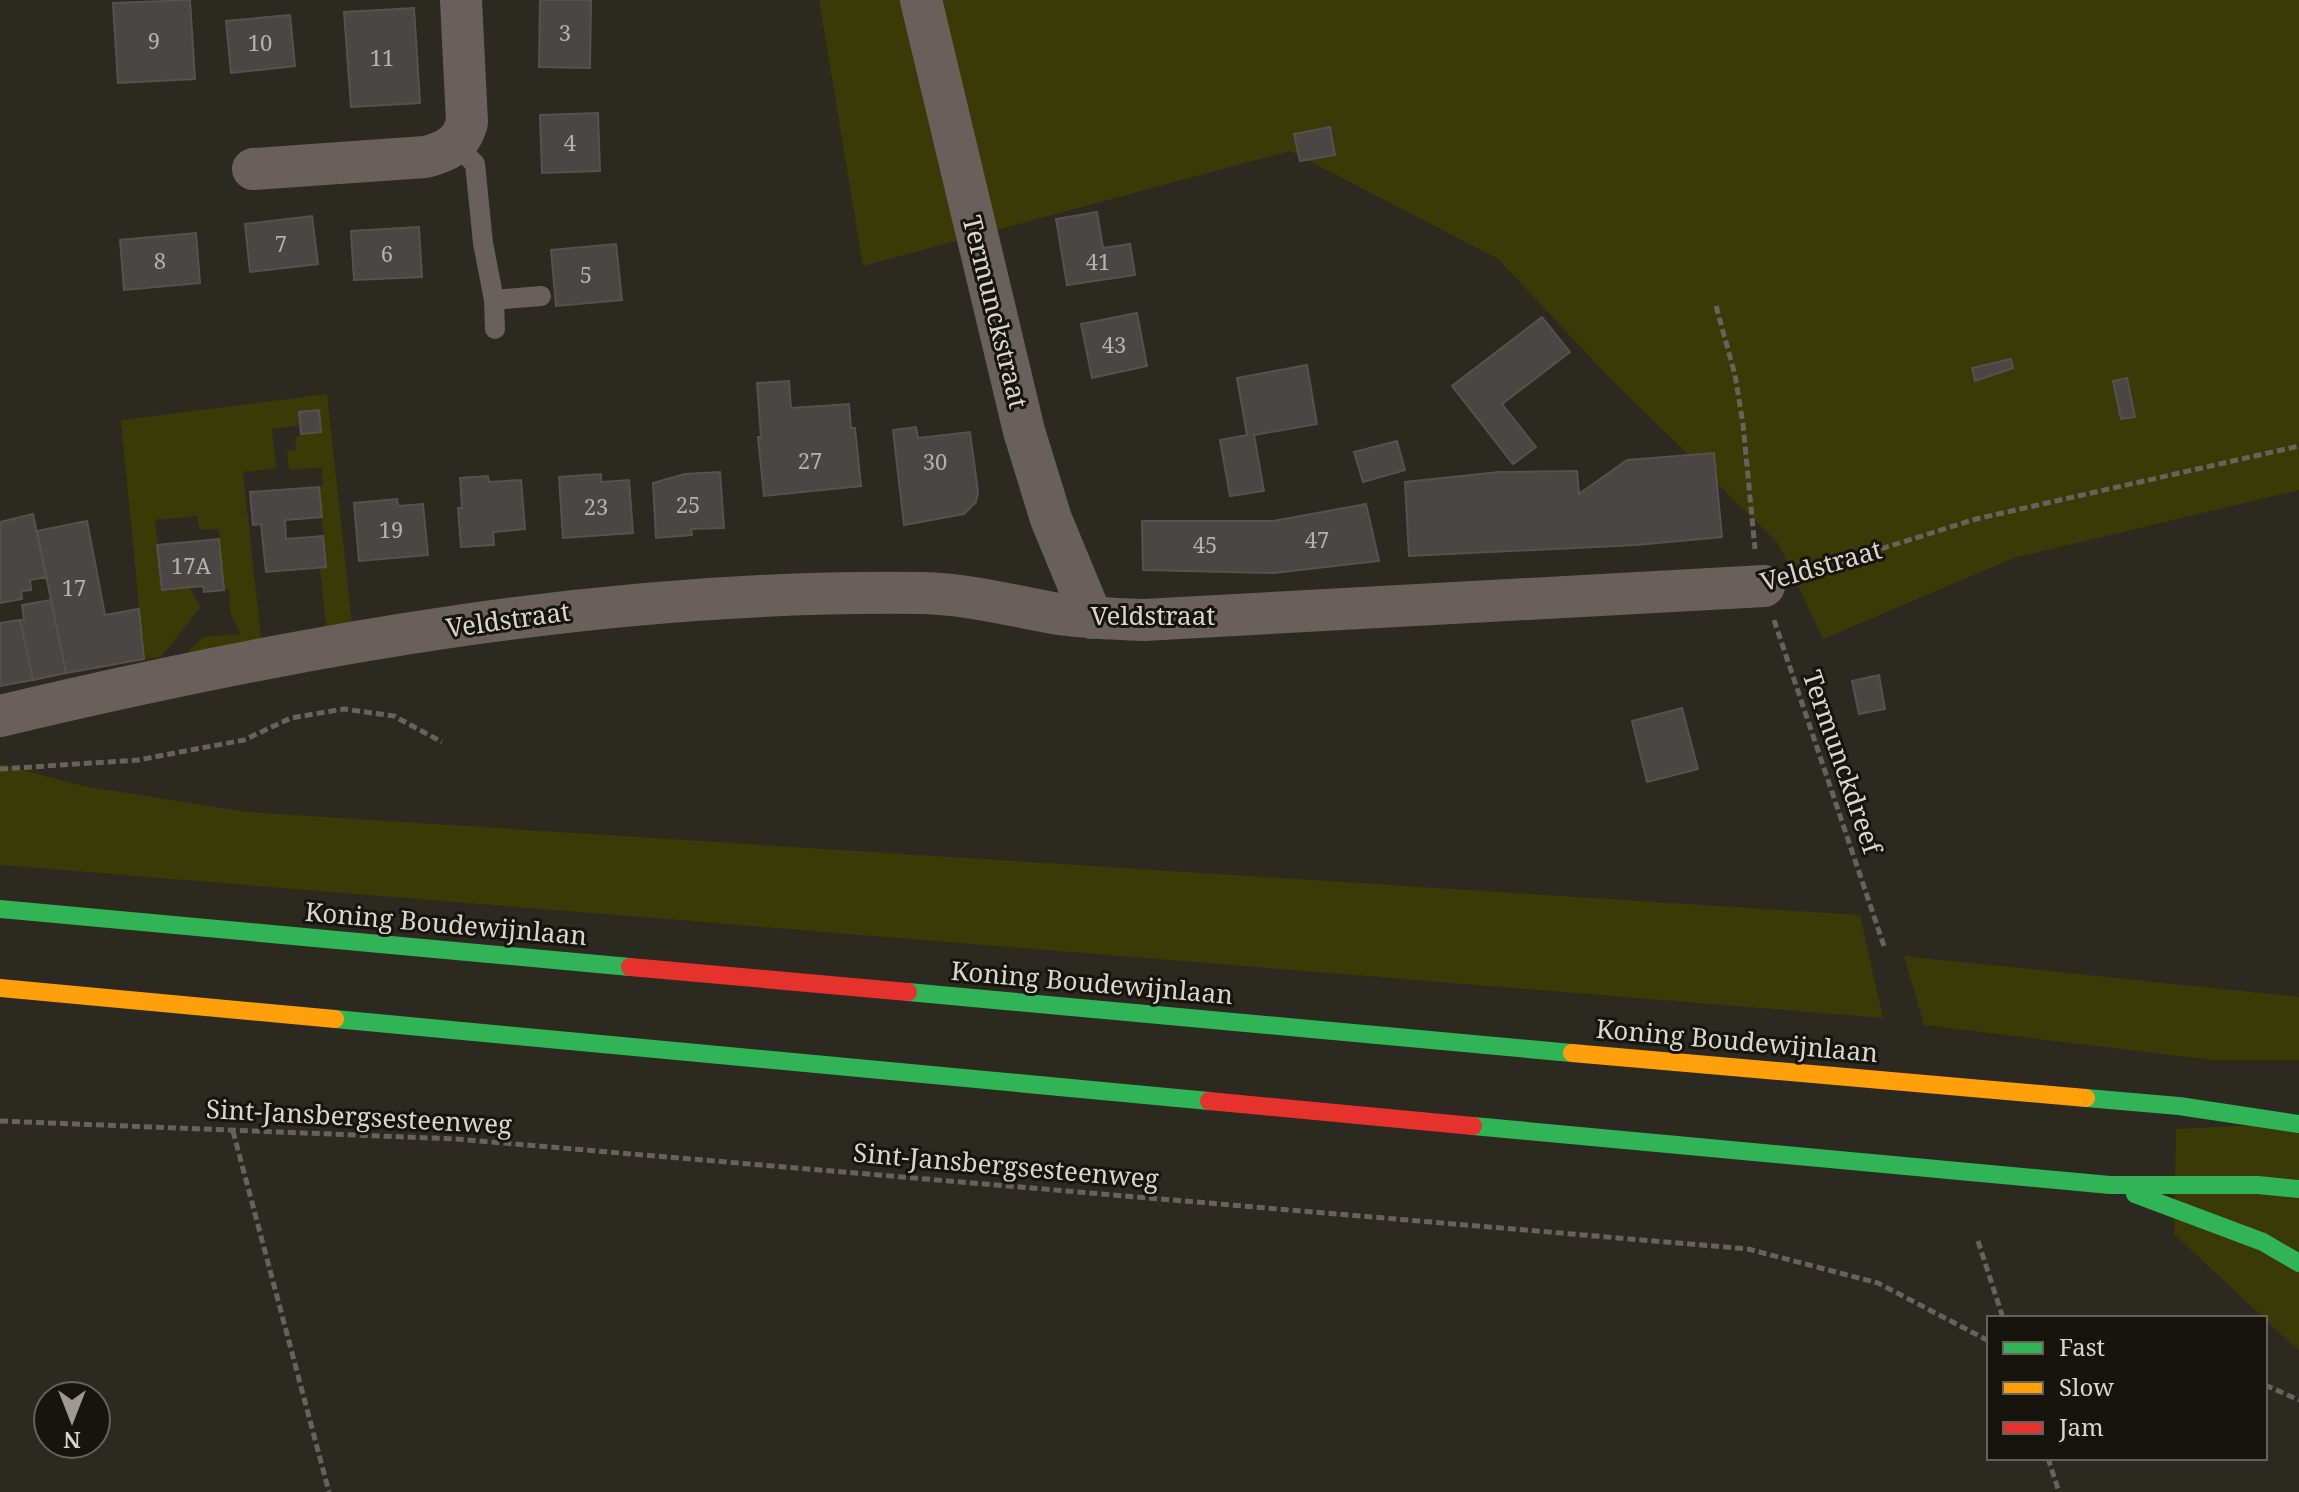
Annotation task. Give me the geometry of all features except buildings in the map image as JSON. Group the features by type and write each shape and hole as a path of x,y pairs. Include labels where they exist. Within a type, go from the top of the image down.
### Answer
{"highway":[{"name":"Koning Boudewijnlaan","path":"0,909 1543,1051 2179,1106"},
{"path":"0,988 2110,1185 2258,1185 2299,1189"},
{"path":"2179,1106 2284,1103"},
{"path":"2179,1106 2299,1124"},
{"path":"2110,1185 2263,1242 2299,1263"}],"street":[{"path":"253,169 425,157 442,153 456,144 466,130 467,122 461,0"},
{"name":"Termunckstraat","path":"921,0 1028,445 1051,519 1092,618"},
{"name":"Veldstraat","path":"0,716 152,680 426,631 583,609 772,595 926,593 1092,618 1144,620 1764,586"}],"lane":[{"path":"456,144 475,164 483,243 494,300 495,329"},
{"path":"494,300 541,296"}],"path":[{"name":"Termunckdreef","path":"1716,306 1735,375 1754,540 1764,586 1885,949"},
{"name":"Veldstraat","path":"1764,586 1976,519 2299,446"},
{"path":"0,769 138,760 244,740 291,718 344,709 394,716 442,742"},
{"name":"Sint-Jansbergsesteenweg","path":"0,1121 456,1139 1748,1249 1878,1283 1987,1340"},
{"path":"233,1131 329,1492"},
{"path":"1978,1241 2002,1316"},
{"path":"2267,1386 2299,1400"},
{"path":"2049,1460 2059,1492"}],"shaded area":[{"path":"819,0 2299,0 2299,490 2014,558 1823,639 1778,543 1606,374 1498,259 1290,151 863,266"},
{"path":"327,394 353,632 327,637 320,568 326,567 319,487 323,486 322,467 289,470 287,451 296,450 295,438 301,434 320,432 318,410 300,411 301,425 272,429 276,468 243,472 262,647 186,654 203,637 240,634 230,612 229,589 224,590 219,529 199,530 197,516 155,520 162,590 189,587 201,607 161,657 144,659 121,420"},
{"path":"0,764 83,786 247,812 1860,915 1883,1018 0,865"},
{"path":"1904,956 2299,997 2299,1060 2212,1060 1924,1025"},
{"path":"2299,1123 2299,1351 2267,1321 2267,1316 2262,1316 2174,1234 2176,1129"}],"traffic: fast":[{"path":"0,909 630,967"},
{"path":"908,992 1572,1053"},
{"path":"335,1019 1209,1101"},
{"path":"2086,1098 2179,1106 2299,1124"},
{"path":"1473,1126 2110,1185 2258,1185 2299,1189"},
{"path":"2135,1194 2263,1242 2299,1263"}],"traffic: slow":[{"path":"0,988 335,1019"},
{"path":"1572,1053 2086,1098"}],"traffic: jam":[{"path":"630,967 908,992"},
{"path":"1209,1101 1473,1126"}]}
